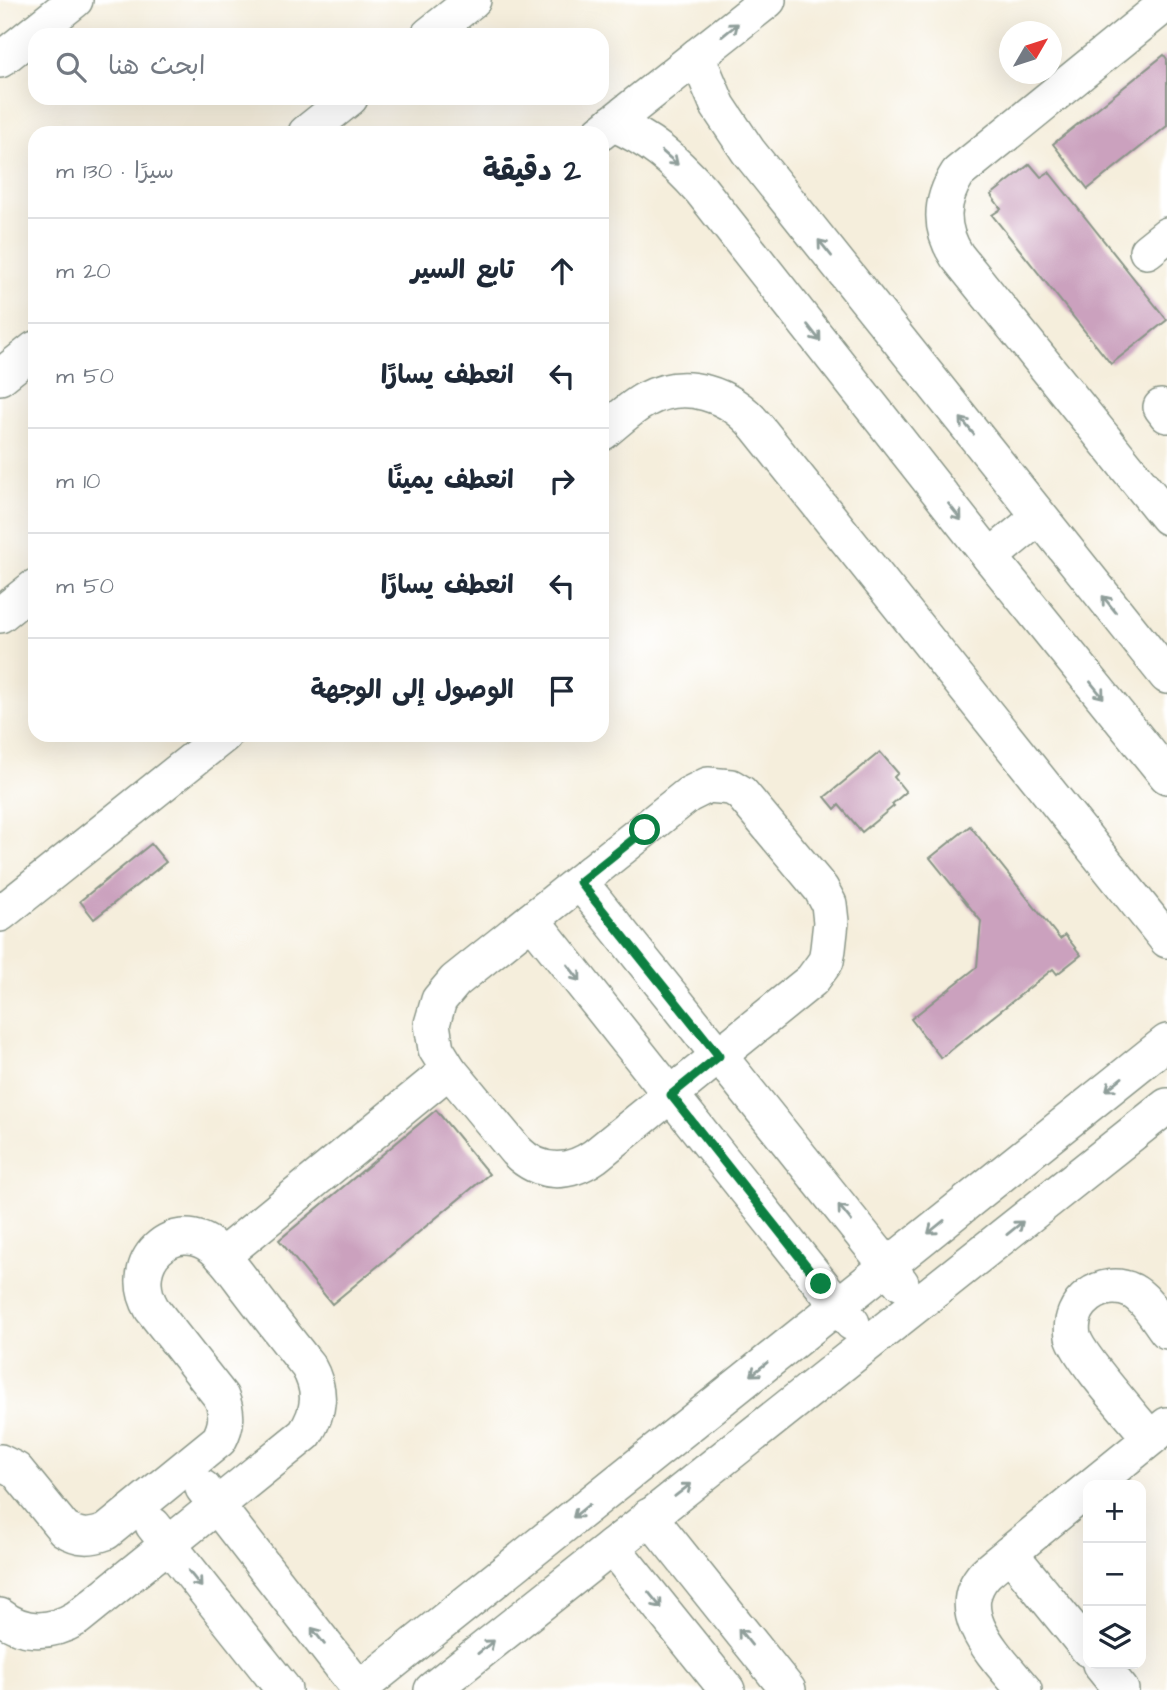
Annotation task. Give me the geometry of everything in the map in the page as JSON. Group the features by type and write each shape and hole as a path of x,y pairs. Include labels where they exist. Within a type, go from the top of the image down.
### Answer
{"street":[{"path":"40,28 75,0"},
{"path":"438,28 473,0"},
{"path":"609,126 768,0"},
{"path":"1167,3 958,173 947,193 943,215 946,237 957,257 1167,517"},
{"path":"0,60 28,38"},
{"path":"697,56 706,82 731,129 1167,676"},
{"path":"315,126 341,105"},
{"path":"609,129 660,149 675,161 701,190 990,557 1167,776"},
{"path":"0,377 28,355"},
{"path":"609,428 646,400 669,391 694,390 718,397 749,417 1167,940"},
{"path":"990,557 1039,517"},
{"path":"0,615 28,593"},
{"path":"0,914 215,742"},
{"path":"720,785 731,787 749,801 821,889 829,904 831,922 828,949 813,981 585,1163 561,1171 548,1170 525,1160 516,1151 449,1070 432,1037 434,1012 439,1000 455,981 580,882 697,789 720,785"},
{"path":"580,882 919,1305"},
{"path":"532,920 869,1345"},
{"path":"187,1467 359,1690 1167,1042"},
{"path":"222,1256 449,1070"},
{"path":"432,1690 1167,1106"},
{"path":"0,1462 16,1470 56,1522 74,1535 95,1536 106,1532 219,1440 225,1430 226,1407 221,1397 145,1298 143,1273 147,1262 165,1243 177,1239 202,1241 222,1256 308,1366 315,1379 318,1393 316,1415 305,1434 66,1625 42,1631 29,1630 0,1616"},
{"path":"1099,1480 1159,1432 1078,1348 1072,1326 1080,1304 1097,1290 1109,1287 1131,1291 1141,1297 1167,1331"},
{"path":"1024,1690 978,1631 972,1609 974,1597 984,1576 1083,1493"},
{"path":"137,1506 284,1690"},
{"path":"649,1516 769,1684"},
{"path":"612,1547 727,1690"},
{"path":"1010,1553 1083,1643"},
{"path":"1104,1669 1121,1690"}],"building":[{"path":"1164,55 1167,59 1167,126 1088,189 1053,144"},
{"path":"1030,164 1041,177 1049,172 1167,320 1111,364 992,215 1001,209 991,195"},
{"path":"880,752 898,773 894,777 906,792 892,804 894,806 862,832 839,805 835,809 825,797"},
{"path":"970,826 1060,939 1065,935 1081,955 1057,974 1053,969 941,1058 911,1019 977,967 981,921 930,858"},
{"path":"151,844 166,862 94,919 80,901"},
{"path":"436,1110 489,1174 332,1304 279,1240"}],"route":[{"path":"645,830 580,882 719,1056 671,1095 821,1284"}]}
